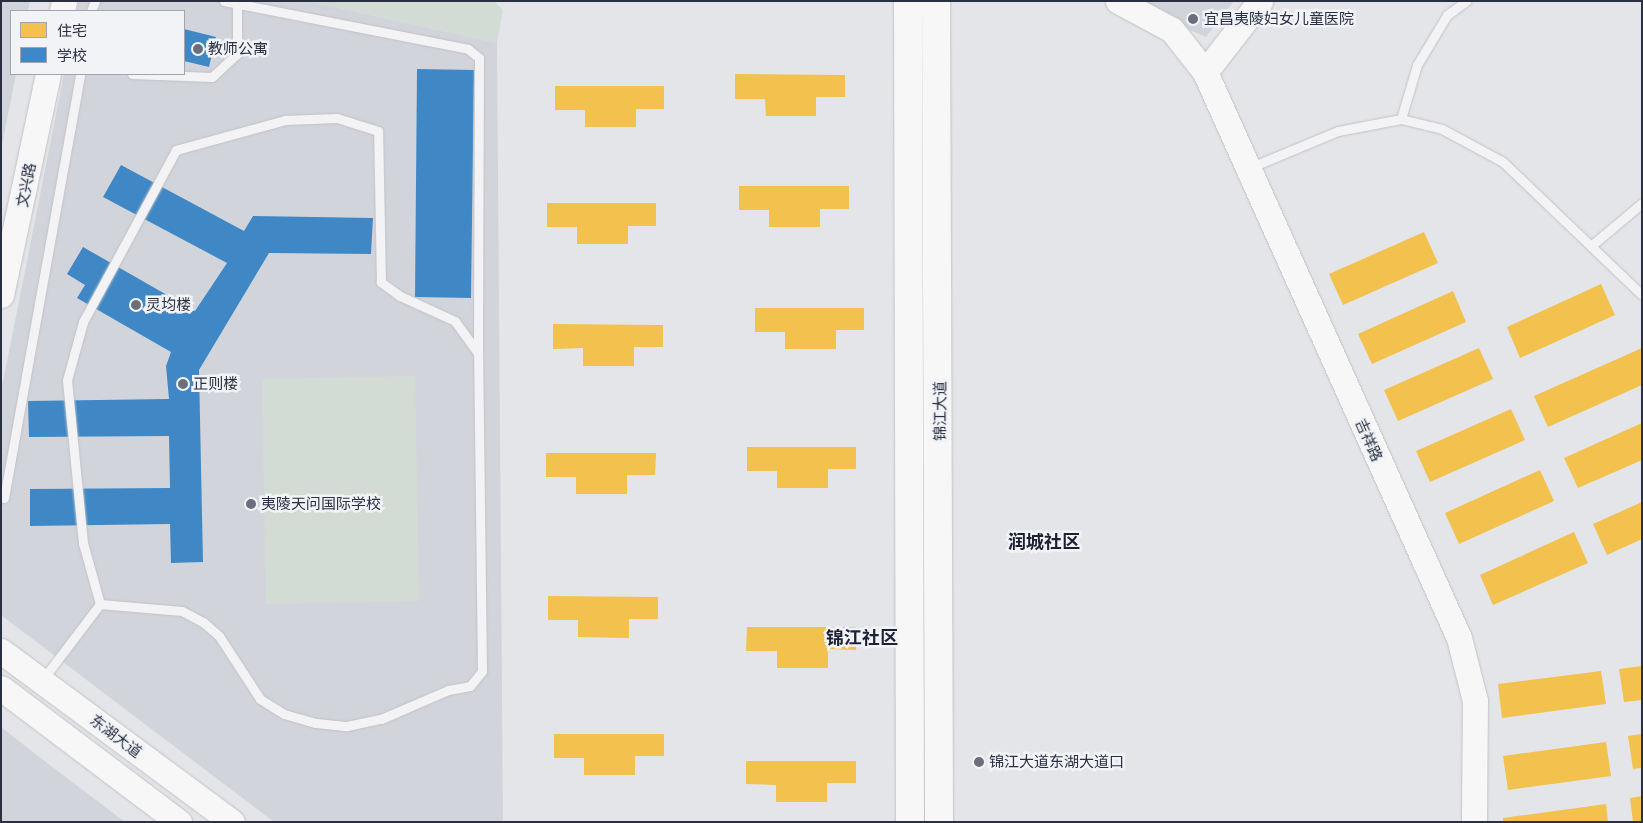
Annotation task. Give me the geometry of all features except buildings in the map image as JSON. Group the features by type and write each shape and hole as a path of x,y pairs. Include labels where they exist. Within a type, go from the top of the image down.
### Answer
{"main road":[{"name":"锦江大道","path":"908,1 910,822"},
{"name":"锦江大道","path":"936,1 938,822"}],"street":[{"name":"吉祥路","path":"1118,1 1172,30 1205,72 1460,638 1475,701 1474,822"},
{"path":"1205,72 1260,1"},
{"name":"文兴路","path":"1,295 48,75"},
{"name":"东湖大道","path":"1,651 232,822"},
{"name":"东湖大道","path":"1,688 180,822"}],"lane":[{"path":"100,604 182,611 203,622 219,636 260,699 284,714 316,723 347,726 381,719 448,690 470,686 482,671 478,353 479,58 468,49 224,1"},
{"path":"1401,119 1417,65 1447,16 1466,1"},
{"path":"159,75 212,77 237,54 237,4"},
{"path":"4,498 80,75"},
{"path":"100,604 83,543 67,380 83,322 176,150 285,120 337,118 378,132 381,282 400,296 455,322 478,353"},
{"path":"1248,168 1338,131 1401,119 1442,129 1503,162 1592,245 1642,295"},
{"path":"1592,245 1642,203"},
{"path":"41,681 100,604"}],"shaded area":[{"path":"1,1 30,1 28,10 10,10 10,75 16,75 1,150"},
{"name":"夷陵天问国际学校","path":"79,1 308,1 497,43 503,822 274,822 1,615 1,392 64,75 185,75 185,10 77,10"},
{"path":"308,1 494,1 503,10 497,43"},
{"name":"宜昌夷陵妇女儿童医院","path":"1125,1 1234,1 1206,37"},
{"path":"415,376 419,601 266,604 262,379"},
{"path":"1,727 38,756 125,822 1,822"}],"place":[{"name":"宜昌夷陵妇女儿童医院","path":"1193,19"},
{"name":"教师公寓","path":"198,49"},
{"name":"灵均楼","path":"136,305"},
{"name":"正则楼","path":"183,384"},
{"name":"夷陵天问国际学校","path":"251,504"},
{"name":"锦江大道东湖大道口","path":"979,762"}],"district":[{"name":"润城社区","path":"1044,542"},
{"name":"锦江社区","path":"862,638"}]}
